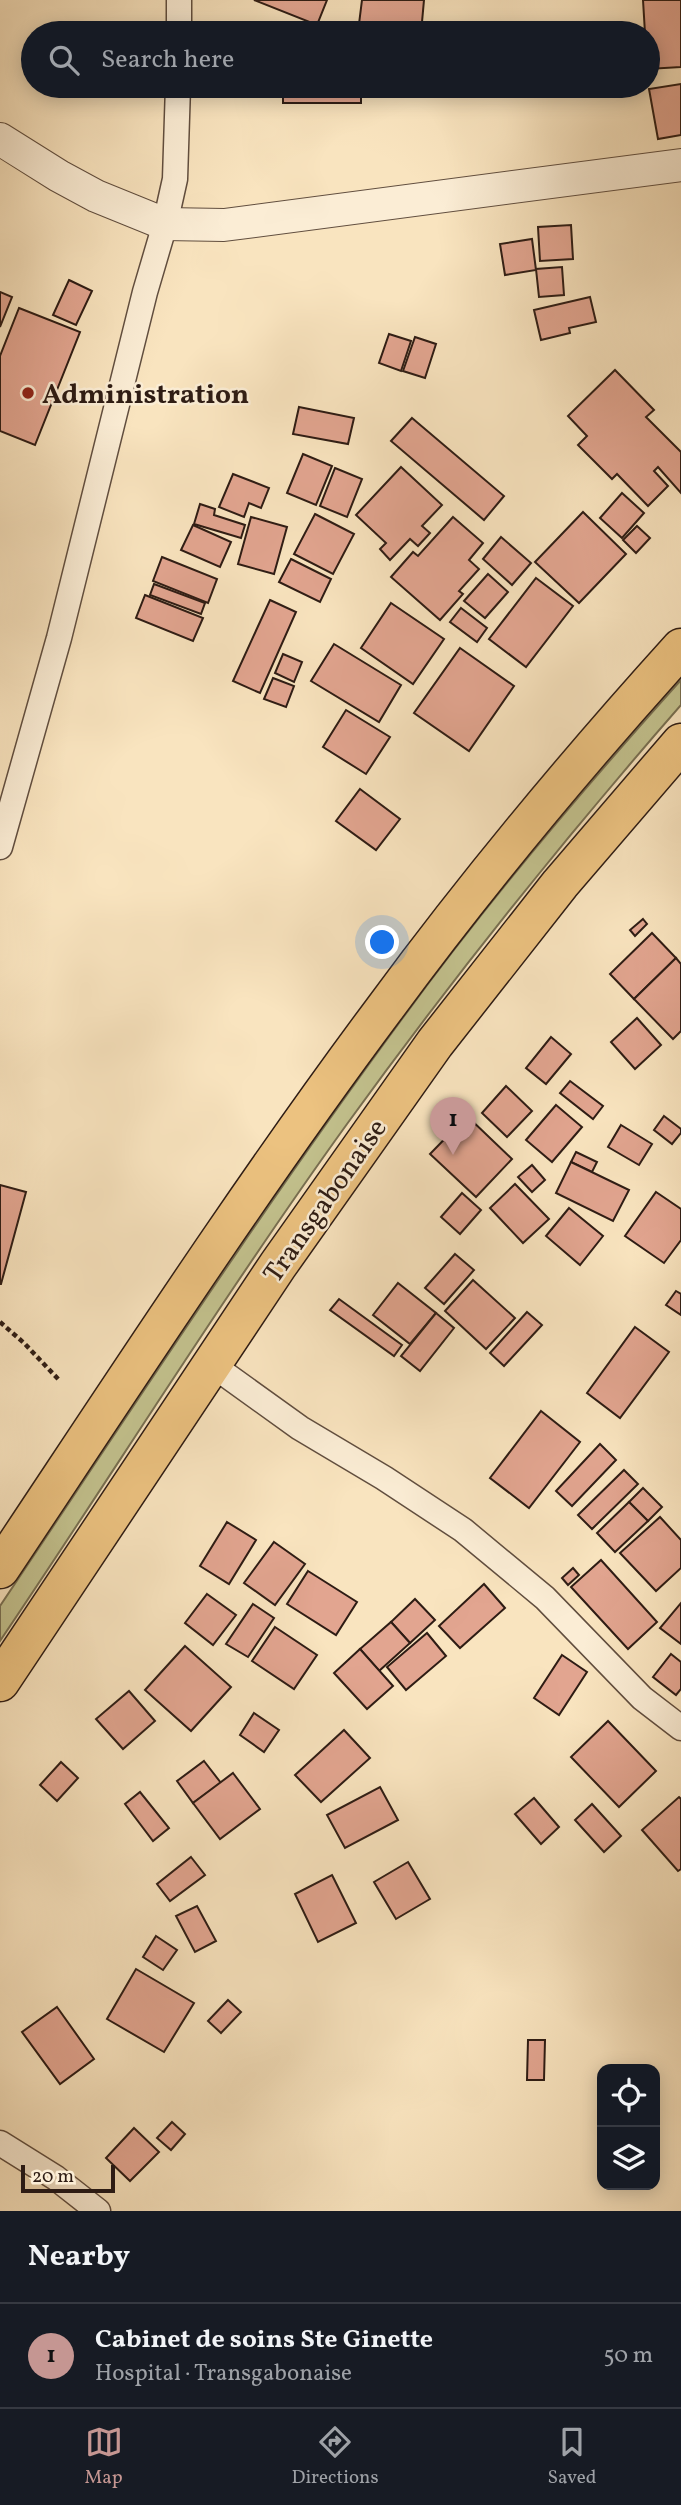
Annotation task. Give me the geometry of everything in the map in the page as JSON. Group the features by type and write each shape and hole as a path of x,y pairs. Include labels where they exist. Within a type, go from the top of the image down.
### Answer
{"highway":[{"path":"0,1569 226,1231 386,1006 519,835 625,709 681,648"},
{"name":"Transgabonaise","path":"0,1682 278,1265 435,1043 560,884 681,743"}],"street":[{"path":"179,0 179,21"},
{"path":"0,847 8,785 59,638 145,292 165,225 175,179 177,98"},
{"path":"0,139 96,196 165,225 224,225 681,165"},
{"path":"211,1364 300,1428 384,1478 463,1530 545,1598 642,1698 681,1728"},
{"path":"0,2143 56,2178 98,2211"}],"path":[{"path":"0,1322 60,1381"}],"shaded area":[{"path":"681,680 681,705 509,911 427,1016 302,1187 0,1641 0,1606 298,1164 435,975 502,889 572,804"}],"building":[{"path":"254,0 327,0 319,21 307,21"},
{"path":"362,0 424,0 422,21 359,21"},
{"path":"643,0 681,0 681,67 660,68 660,21 644,21"},
{"path":"681,84 681,135 658,139 651,98 660,98 660,87"},
{"path":"283,98 361,98 361,103 283,103"},
{"path":"571,225 573,259 540,261 538,227"},
{"path":"532,239 536,270 505,275 500,244"},
{"path":"562,267 564,295 539,297 536,269"},
{"path":"69,280 92,291 76,325 53,315"},
{"name":"Administration","path":"0,292 12,297 0,327"},
{"path":"590,297 596,322 569,328 570,333 541,340 534,310"},
{"name":"Administration","path":"19,308 80,332 35,445 0,431 0,356"},
{"path":"389,334 411,341 401,371 379,363"},
{"path":"415,337 436,344 425,378 403,371"},
{"path":"615,370 654,410 646,417 681,452 681,493 658,467 654,471 668,486 648,506 617,474 612,479 578,445 587,436 568,416"},
{"path":"299,407 354,418 348,444 293,434"},
{"path":"412,418 504,496 484,520 391,441"},
{"path":"303,454 332,466 316,505 287,493"},
{"path":"401,467 442,505 422,526 430,533 418,546 410,539 390,560 380,549 386,543 356,515"},
{"path":"335,468 362,479 347,517 320,506"},
{"path":"233,474 269,488 261,508 249,503 244,517 219,507"},
{"path":"622,493 644,513 622,538 600,518"},
{"path":"200,504 215,509 214,515 245,525 241,538 194,524"},
{"path":"583,512 626,554 579,603 535,562"},
{"path":"315,514 354,534 333,574 294,554"},
{"path":"251,517 287,527 274,574 238,564"},
{"path":"453,517 483,543 469,560 479,569 459,591 463,594 440,620 391,577 413,552 418,556"},
{"path":"193,525 231,542 220,567 181,550"},
{"path":"637,526 650,538 636,553 623,540"},
{"path":"501,537 531,563 512,585 483,559"},
{"path":"162,557 217,579 208,603 153,581"},
{"path":"291,559 331,579 320,602 279,582"},
{"path":"488,574 508,592 485,618 464,601"},
{"path":"536,578 573,606 526,667 489,639"},
{"path":"154,584 205,603 201,614 150,595"},
{"path":"145,595 203,618 193,641 136,618"},
{"path":"270,600 296,612 260,693 233,681"},
{"path":"391,603 444,639 413,684 361,648"},
{"path":"461,608 487,628 477,642 450,622"},
{"path":"334,644 401,685 379,722 311,681"},
{"path":"460,648 514,686 469,751 414,713"},
{"path":"283,654 302,662 294,682 275,673"},
{"path":"273,678 294,686 286,707 264,699"},
{"path":"346,710 390,737 366,774 323,747"},
{"path":"360,789 400,819 376,850 336,821"},
{"path":"643,919 647,924 635,936 630,930"},
{"path":"652,933 676,958 634,999 610,974"},
{"path":"676,958 681,964 681,1031 673,1039 634,999"},
{"path":"637,1018 661,1045 635,1069 611,1042"},
{"path":"551,1037 571,1054 546,1084 526,1068"},
{"path":"570,1081 603,1106 593,1119 560,1093"},
{"path":"506,1086 532,1111 507,1137 482,1113"},
{"path":"556,1105 582,1127 552,1162 526,1140"},
{"path":"467,1116 512,1159 476,1197 430,1154"},
{"path":"664,1116 681,1129 672,1144 654,1130"},
{"path":"621,1125 652,1144 639,1165 608,1147"},
{"path":"576,1152 597,1162 592,1172 571,1162"},
{"path":"571,1162 629,1190 613,1221 556,1193"},
{"path":"532,1165 545,1180 532,1192 518,1177"},
{"path":"515,1184 549,1219 523,1243 490,1208"},
{"path":"0,1185 26,1192 1,1284 0,1284"},
{"path":"656,1192 681,1209 681,1240 664,1263 625,1236"},
{"path":"462,1193 481,1210 460,1234 441,1217"},
{"path":"569,1208 603,1236 580,1265 546,1236"},
{"path":"455,1254 474,1270 444,1304 425,1288"},
{"path":"473,1280 515,1318 486,1349 445,1311"},
{"path":"398,1283 436,1313 410,1344 373,1315"},
{"path":"676,1291 681,1294 681,1315 666,1305"},
{"path":"339,1299 402,1345 394,1356 330,1310"},
{"path":"527,1312 542,1325 504,1366 490,1353"},
{"path":"436,1313 454,1328 420,1371 401,1356"},
{"path":"635,1327 669,1352 620,1418 587,1393"},
{"path":"541,1411 580,1442 529,1508 490,1478"},
{"path":"600,1444 616,1460 572,1506 556,1491"},
{"path":"624,1470 638,1484 592,1529 578,1515"},
{"path":"643,1488 662,1507 648,1521 629,1502"},
{"path":"629,1502 648,1521 615,1552 597,1533"},
{"path":"660,1517 681,1540 681,1568 656,1591 620,1553"},
{"path":"227,1522 256,1540 229,1584 200,1566"},
{"path":"274,1542 305,1564 275,1605 244,1583"},
{"path":"601,1560 657,1622 628,1649 571,1587"},
{"path":"573,1568 579,1575 568,1585 562,1578"},
{"path":"308,1571 357,1602 336,1635 287,1604"},
{"path":"484,1584 505,1608 460,1648 439,1626"},
{"path":"207,1594 236,1615 213,1645 185,1623"},
{"path":"415,1599 435,1620 410,1643 391,1622"},
{"path":"681,1603 681,1644 660,1628"},
{"path":"253,1604 274,1618 248,1657 226,1644"},
{"path":"391,1622 410,1643 379,1671 360,1649"},
{"path":"275,1627 317,1655 294,1689 252,1661"},
{"path":"427,1633 446,1656 406,1690 387,1667"},
{"path":"185,1646 231,1687 191,1731 145,1690"},
{"path":"360,1649 393,1686 367,1709 334,1673"},
{"path":"671,1654 681,1662 681,1689 676,1695 653,1677"},
{"path":"562,1655 587,1672 559,1715 534,1698"},
{"path":"129,1691 155,1721 123,1749 96,1719"},
{"path":"254,1713 279,1730 264,1752 240,1735"},
{"path":"608,1721 656,1771 619,1807 571,1757"},
{"path":"344,1730 370,1758 321,1802 295,1775"},
{"path":"204,1761 221,1783 193,1803 177,1781"},
{"path":"61,1762 78,1778 57,1801 40,1785"},
{"path":"233,1773 260,1809 220,1839 193,1803"},
{"path":"380,1787 398,1820 345,1848 327,1815"},
{"path":"140,1792 169,1828 153,1841 125,1804"},
{"path":"679,1797 681,1869 678,1871 642,1830"},
{"path":"534,1798 559,1827 541,1844 515,1814"},
{"path":"592,1804 621,1836 604,1852 575,1820"},
{"path":"191,1857 205,1875 170,1901 157,1884"},
{"path":"408,1862 430,1899 396,1919 374,1882"},
{"path":"332,1875 356,1923 318,1942 295,1894"},
{"path":"197,1906 216,1941 195,1952 176,1916"},
{"path":"156,1936 177,1950 163,1970 143,1957"},
{"path":"136,1969 194,2003 164,2052 107,2019"},
{"path":"228,2000 241,2012 221,2033 208,2021"},
{"path":"57,2007 94,2059 60,2084 22,2032"},
{"path":"528,2040 545,2040 544,2080 527,2080"},
{"path":"172,2122 185,2134 171,2150 157,2138"},
{"path":"134,2128 159,2152 130,2181 106,2158"}],"place":[{"name":"Administration","path":"28,393"},
{"name":"Cabinet de soins Ste Ginette","path":"453,1155"}]}
